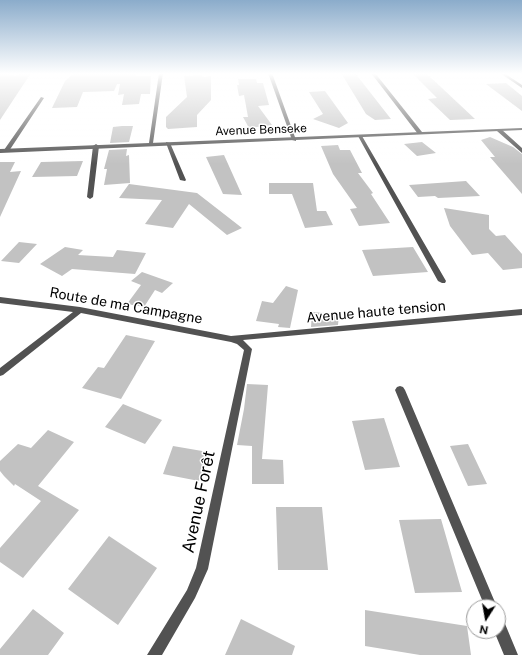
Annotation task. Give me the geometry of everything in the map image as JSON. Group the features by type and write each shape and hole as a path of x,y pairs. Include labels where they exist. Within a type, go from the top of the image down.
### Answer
{"street":[{"path":"7,150 38,104"},
{"path":"151,144 157,104"},
{"path":"281,104 294,140"},
{"path":"397,104 420,134"},
{"name":"Avenue Benseke","path":"0,151 168,143 294,140 522,129"},
{"path":"499,130 522,151"},
{"path":"360,136 442,281"},
{"path":"168,143 183,180"},
{"path":"90,197 96,146"},
{"name":"Route de ma Campagne","path":"0,300 80,310 232,339 245,345"},
{"path":"0,373 80,310"},
{"name":"Avenue haute tension","path":"232,339 522,312"},
{"name":"Avenue Forêt","path":"154,655 184,607 202,569 248,353 245,345"},
{"path":"400,390 488,599"},
{"path":"504,639 511,655"}],"building":[{"path":"0,104 11,104 0,120"},
{"path":"54,104 78,104 77,107 52,108"},
{"path":"122,104 139,104 139,104 122,105"},
{"path":"180,104 208,104 197,115 197,127 168,129 166,127 166,117"},
{"path":"246,104 269,104 269,105 258,106 272,125 249,128 243,117 248,117"},
{"path":"316,104 334,104 348,123 339,128 313,119 323,114"},
{"path":"360,104 379,104 391,119 375,120 366,114"},
{"path":"433,104 459,104 475,119 450,120"},
{"path":"512,104 522,104 522,111"},
{"path":"133,126 129,142 110,143 113,127"},
{"path":"490,137 513,147 522,154 522,194 490,157 495,157 481,140"},
{"path":"422,142 436,153 417,156 404,144"},
{"path":"338,145 340,150 350,150 362,173 358,173 373,193 371,194 390,223 359,226 350,209 357,208 333,174 321,146"},
{"path":"127,149 126,156 129,155 130,183 104,185 107,169 104,169 109,150"},
{"path":"224,155 242,195 223,194 206,157"},
{"path":"83,161 77,176 32,177 41,162"},
{"path":"0,162 15,162 10,172 21,171 0,217"},
{"path":"466,181 480,196 438,198 435,196 418,197 409,185"},
{"path":"269,183 313,183 317,211 326,211 333,225 305,228 292,194 269,194"},
{"path":"129,184 197,193 242,228 227,235 189,204 173,228 145,224 162,200 119,198"},
{"path":"444,208 489,215 489,229 496,236 505,235 522,254 522,268 503,270 488,253 472,255 450,226"},
{"path":"19,242 37,244 19,263 1,261"},
{"path":"65,247 83,250 78,255 113,257 117,250 146,253 135,274 72,269 62,276 40,264"},
{"path":"413,247 428,272 373,276 362,250"},
{"path":"142,272 173,283 162,293 155,290 144,307 127,304 141,285 131,281"},
{"path":"286,286 298,290 290,328 278,327 279,324 256,321 262,301 273,303"},
{"path":"312,312 339,314 338,325 311,327"},
{"path":"126,335 155,341 121,399 82,388 98,367 104,368"},
{"path":"247,384 268,385 262,459 283,460 284,484 252,484 252,446 237,445"},
{"path":"123,404 162,420 145,444 105,427"},
{"path":"384,418 400,467 365,470 352,421"},
{"path":"48,430 74,442 38,486 79,510 23,578 0,562 0,548 41,501 15,484 14,486 0,471 0,461 18,444 31,448"},
{"path":"468,444 487,484 468,486 450,446"},
{"path":"173,446 208,452 199,481 163,474"},
{"path":"276,507 322,507 328,570 278,570"},
{"path":"441,519 462,592 415,593 399,520"},
{"path":"109,536 157,568 118,625 68,589"},
{"path":"33,609 64,633 48,655 0,655 0,649"},
{"path":"365,610 466,626 466,639 469,639 471,655 420,655 365,646"},
{"path":"241,619 295,646 292,655 225,655"}]}
